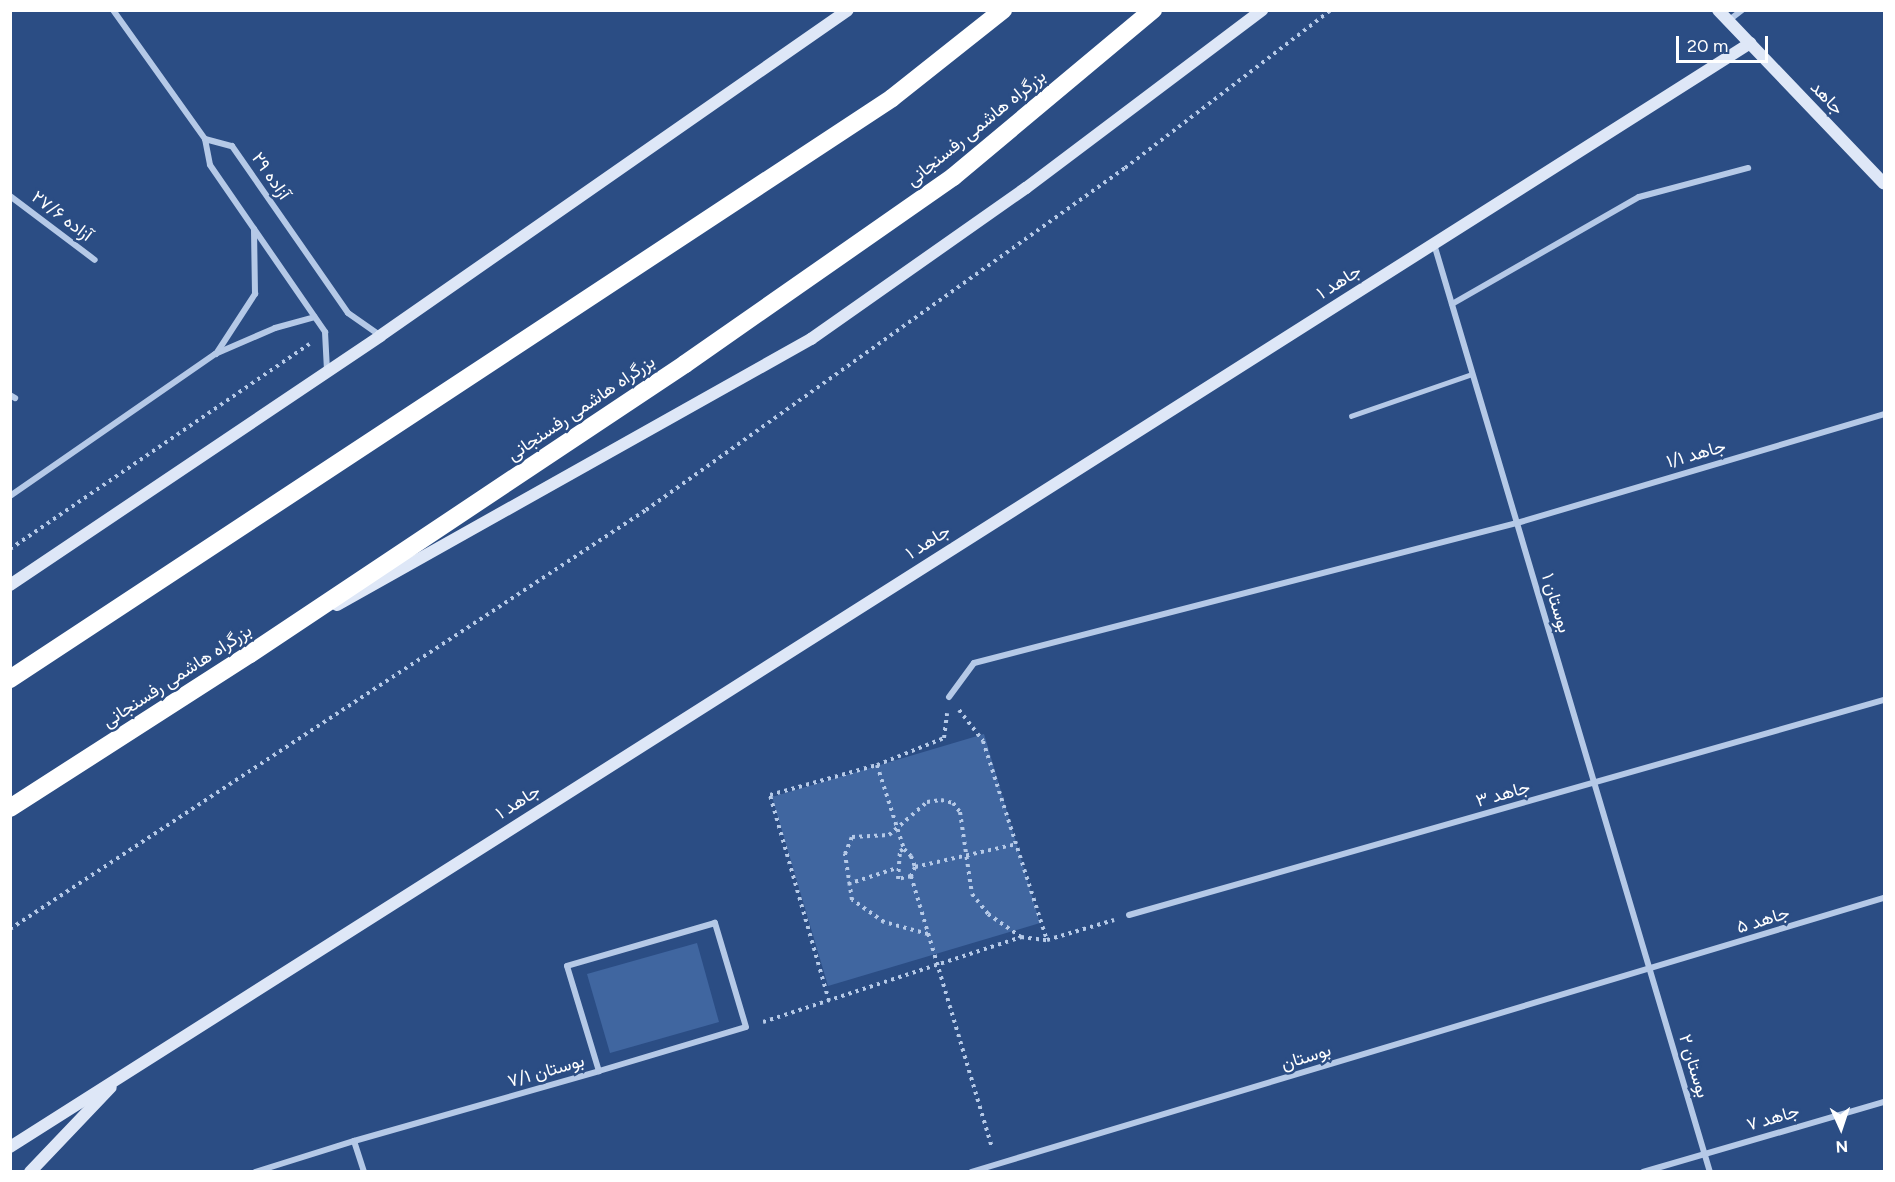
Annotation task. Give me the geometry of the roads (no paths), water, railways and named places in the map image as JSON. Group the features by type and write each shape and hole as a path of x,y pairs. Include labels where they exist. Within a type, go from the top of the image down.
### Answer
{"highway":[{"path":"10,679 892,98 1002,10"},
{"name":"بزرگراه هاشمی رفسنجانی","path":"10,808 250,654 685,364 953,177 1153,10"}],"street":[{"path":"113,10 205,139 210,165 325,332 327,369"},
{"path":"10,585 327,369 380,336 848,10"},
{"path":"250,654 811,339 1026,188 1262,10"},
{"name":"جاهد","path":"1718,10 1884,184"},
{"path":"1728,21 1742,10"},
{"name":"جاهد ۱","path":"126,1071 1750,44"},
{"name":"آزاده ۲۹","path":"205,139 232,146 348,313 380,336"},
{"path":"1452,304 1639,197 1748,168"},
{"name":"آزاده ۲۷/۶","path":"10,196 95,260"},
{"path":"215,354 255,294 254,229"},
{"name":"بوستان ۱","path":"1434,244 1650,970"},
{"path":"10,496 215,354 275,328 315,317"},
{"name":"جاهد ۱/۱","path":"950,697 974,663 1517,523 1884,414"},
{"name":"جاهد ۳","path":"1129,915 1884,700"},
{"name":"جاهد ۵","path":"1650,970 1884,898"},
{"name":"بوستان ۷/۱","path":"255,1172 354,1141 599,1071 746,1028 715,923 567,966 599,1071"},
{"name":"بوستان ۲","path":"1650,970 1710,1172"},
{"name":"بوستان","path":"971,1172 998,1168 1650,970"},
{"path":"10,1147 126,1071"},
{"path":"30,1172 126,1071"},
{"name":"جاهد ۷","path":"1643,1172 1884,1102"},
{"path":"354,1141 364,1172"}],"lane":[{"path":"1351,416 1473,374"}]}
